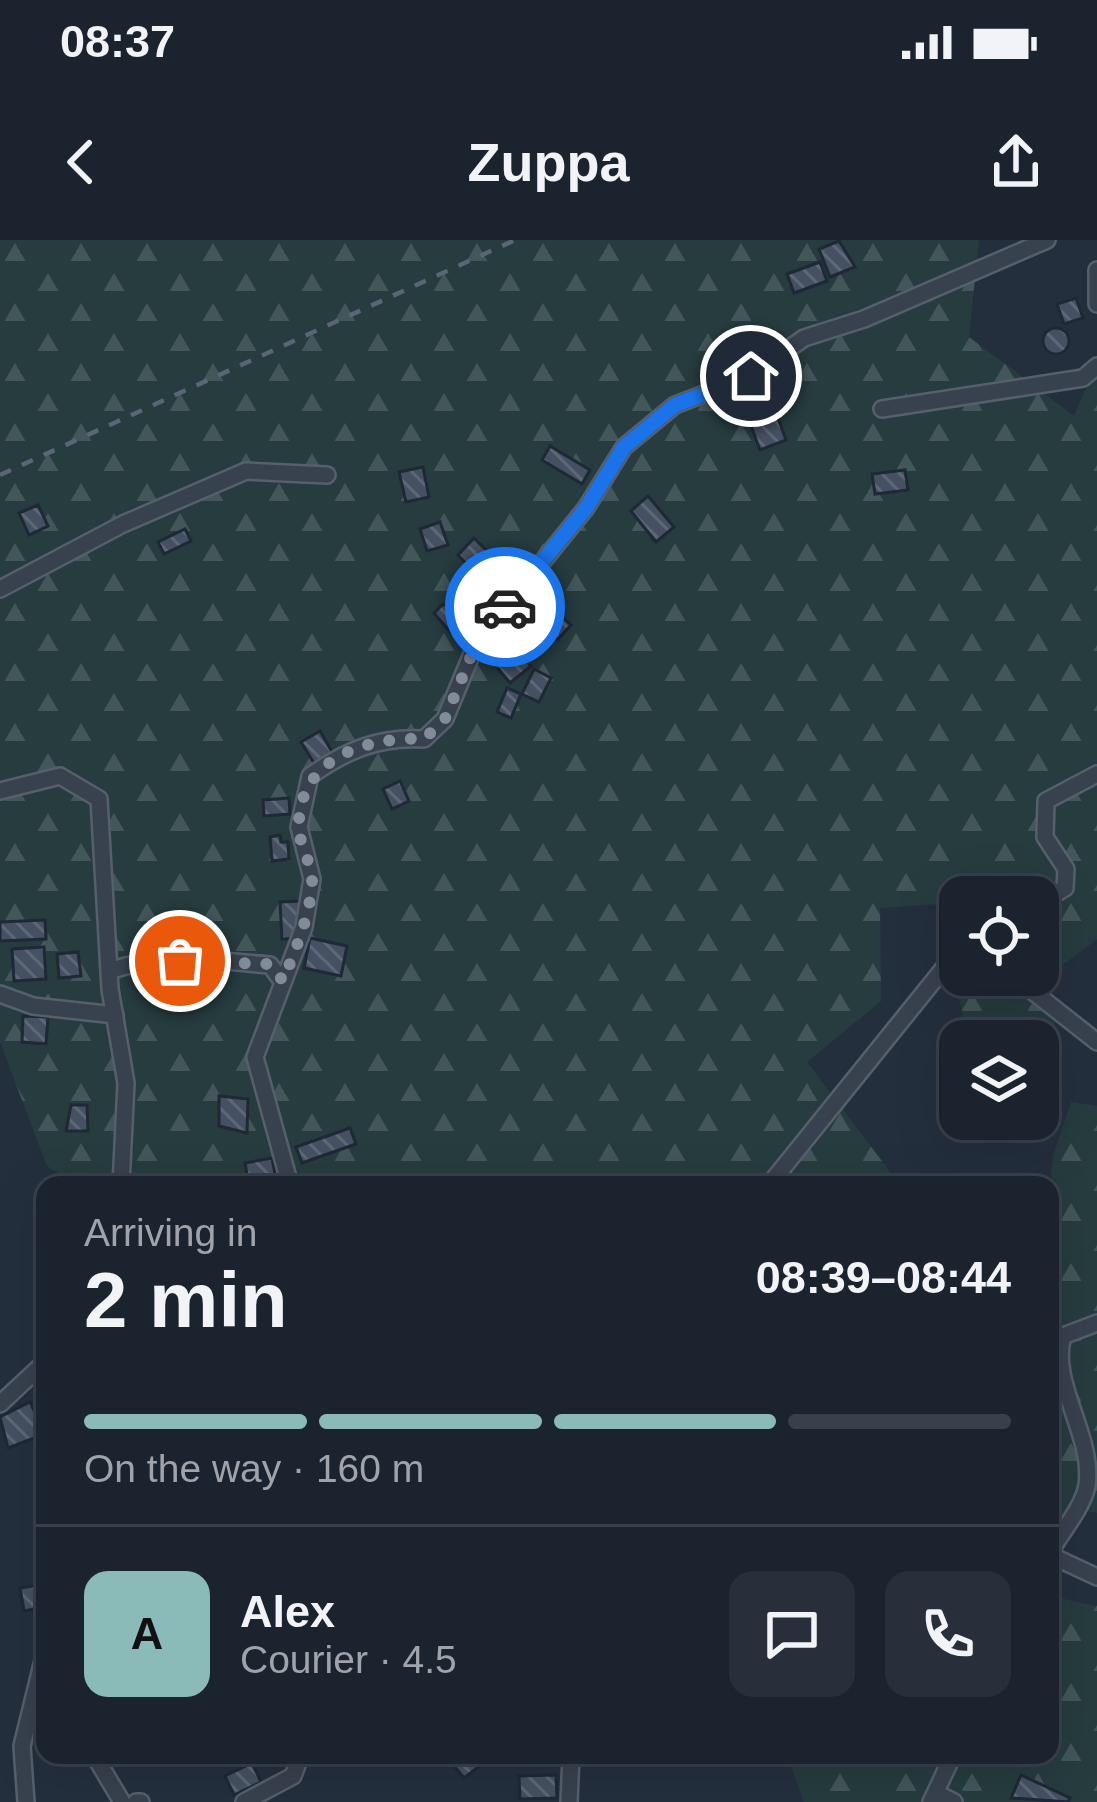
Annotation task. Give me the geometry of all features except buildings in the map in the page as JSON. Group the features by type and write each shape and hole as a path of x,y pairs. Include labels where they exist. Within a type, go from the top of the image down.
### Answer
{"street":[{"path":"288,1176 255,1057 304,927 313,879 298,826 310,776 345,751 402,738 424,739 445,719 476,644 586,508 624,447 675,405 751,376 804,338 864,319 1047,240"},
{"path":"1097,270 1097,304"},
{"path":"882,409 1083,378 1097,366"},
{"path":"0,589 123,524 246,471 327,475"},
{"path":"1059,892 1065,888 1066,869 1045,837 1046,801 1097,774"},
{"path":"0,791 60,776 99,799 110,971 126,1083 121,1176"},
{"path":"110,971 138,960 222,961 270,964 283,981"},
{"path":"776,1176 939,974"},
{"path":"0,994 33,1006 115,1015"},
{"path":"1039,996 1097,1042"},
{"path":"1059,1349 1063,1336 1097,1323"},
{"path":"1059,1355 1078,1418 1087,1486 1059,1537"},
{"path":"0,1405 36,1370"},
{"path":"1059,1558 1097,1577"},
{"path":"26,1802 22,1746 36,1689"},
{"path":"99,1764 122,1802"},
{"path":"244,1802 293,1776 298,1764"},
{"path":"569,1802 571,1764"},
{"path":"949,1764 933,1797 954,1802"}],"green space":[{"path":"0,240 979,240 969,337 1074,416 1097,364 1097,939 1059,968 1059,876 939,876 939,913 937,904 880,908 881,1001 807,1062 893,1176 63,1176 47,1166 0,1042"},
{"path":"958,996 1047,996 1054,1020 964,1020"},
{"path":"1071,1102 1097,1106 1097,1513 1074,1508 1059,1526 1059,1176 1051,1176"},
{"path":"1059,1598 1097,1606 1097,1802 804,1802 790,1764 1059,1764"}],"railway":[{"path":"0,475 515,240"}],"way so far":[{"path":"180,961 270,964 283,981 304,927 313,879 298,826 310,776 345,751 402,738 424,739 445,719 476,644 505,607"}],"route":[{"path":"505,607 586,508 624,447 675,405 751,376"}]}
